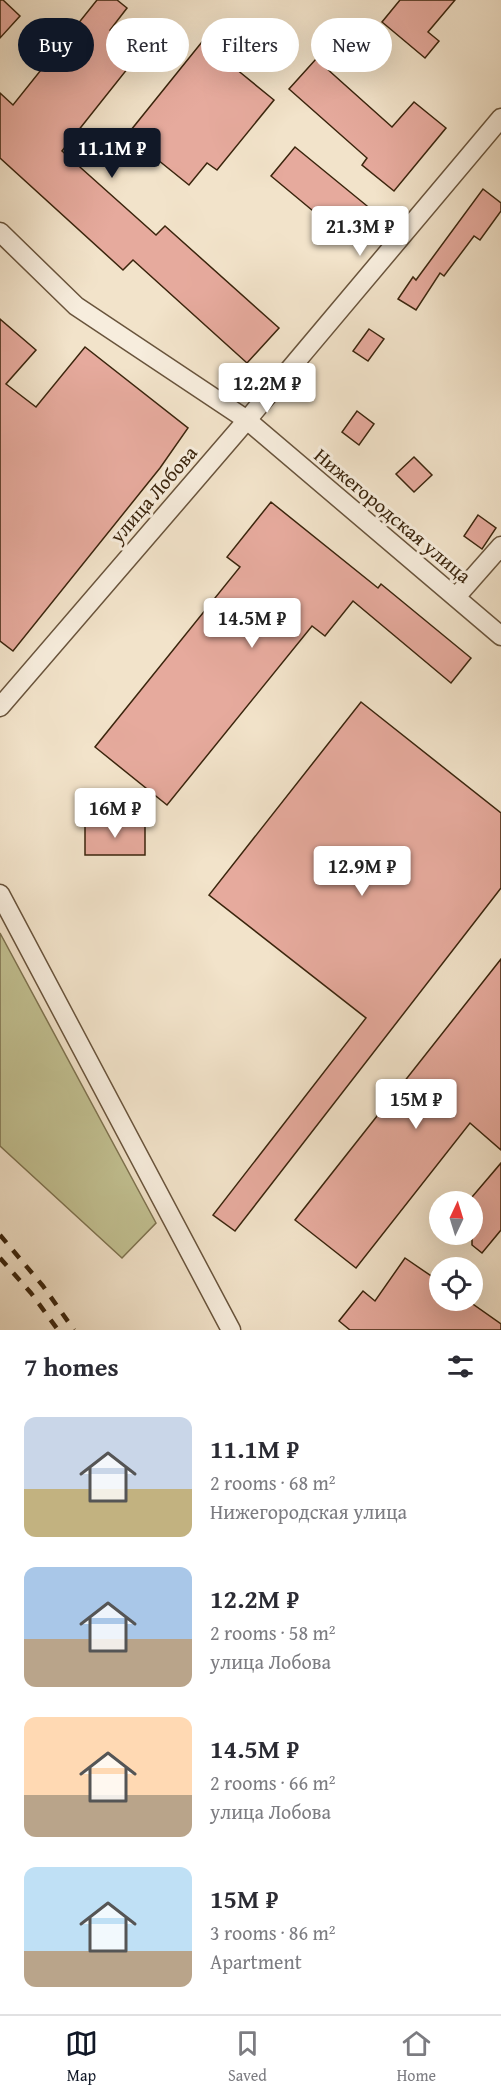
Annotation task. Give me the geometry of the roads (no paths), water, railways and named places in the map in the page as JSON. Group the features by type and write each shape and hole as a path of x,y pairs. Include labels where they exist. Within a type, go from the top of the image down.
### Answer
{"street":[{"name":"улица Лобова","path":"0,707 501,118"},
{"name":"Нижегородская улица","path":"0,232 76,306 246,420 501,636"},
{"path":"456,597 501,546"},
{"path":"0,894 231,1330"}],"railway":[{"path":"0,1235 43,1286 74,1330"},
{"path":"0,1258 31,1293 58,1330"}]}
